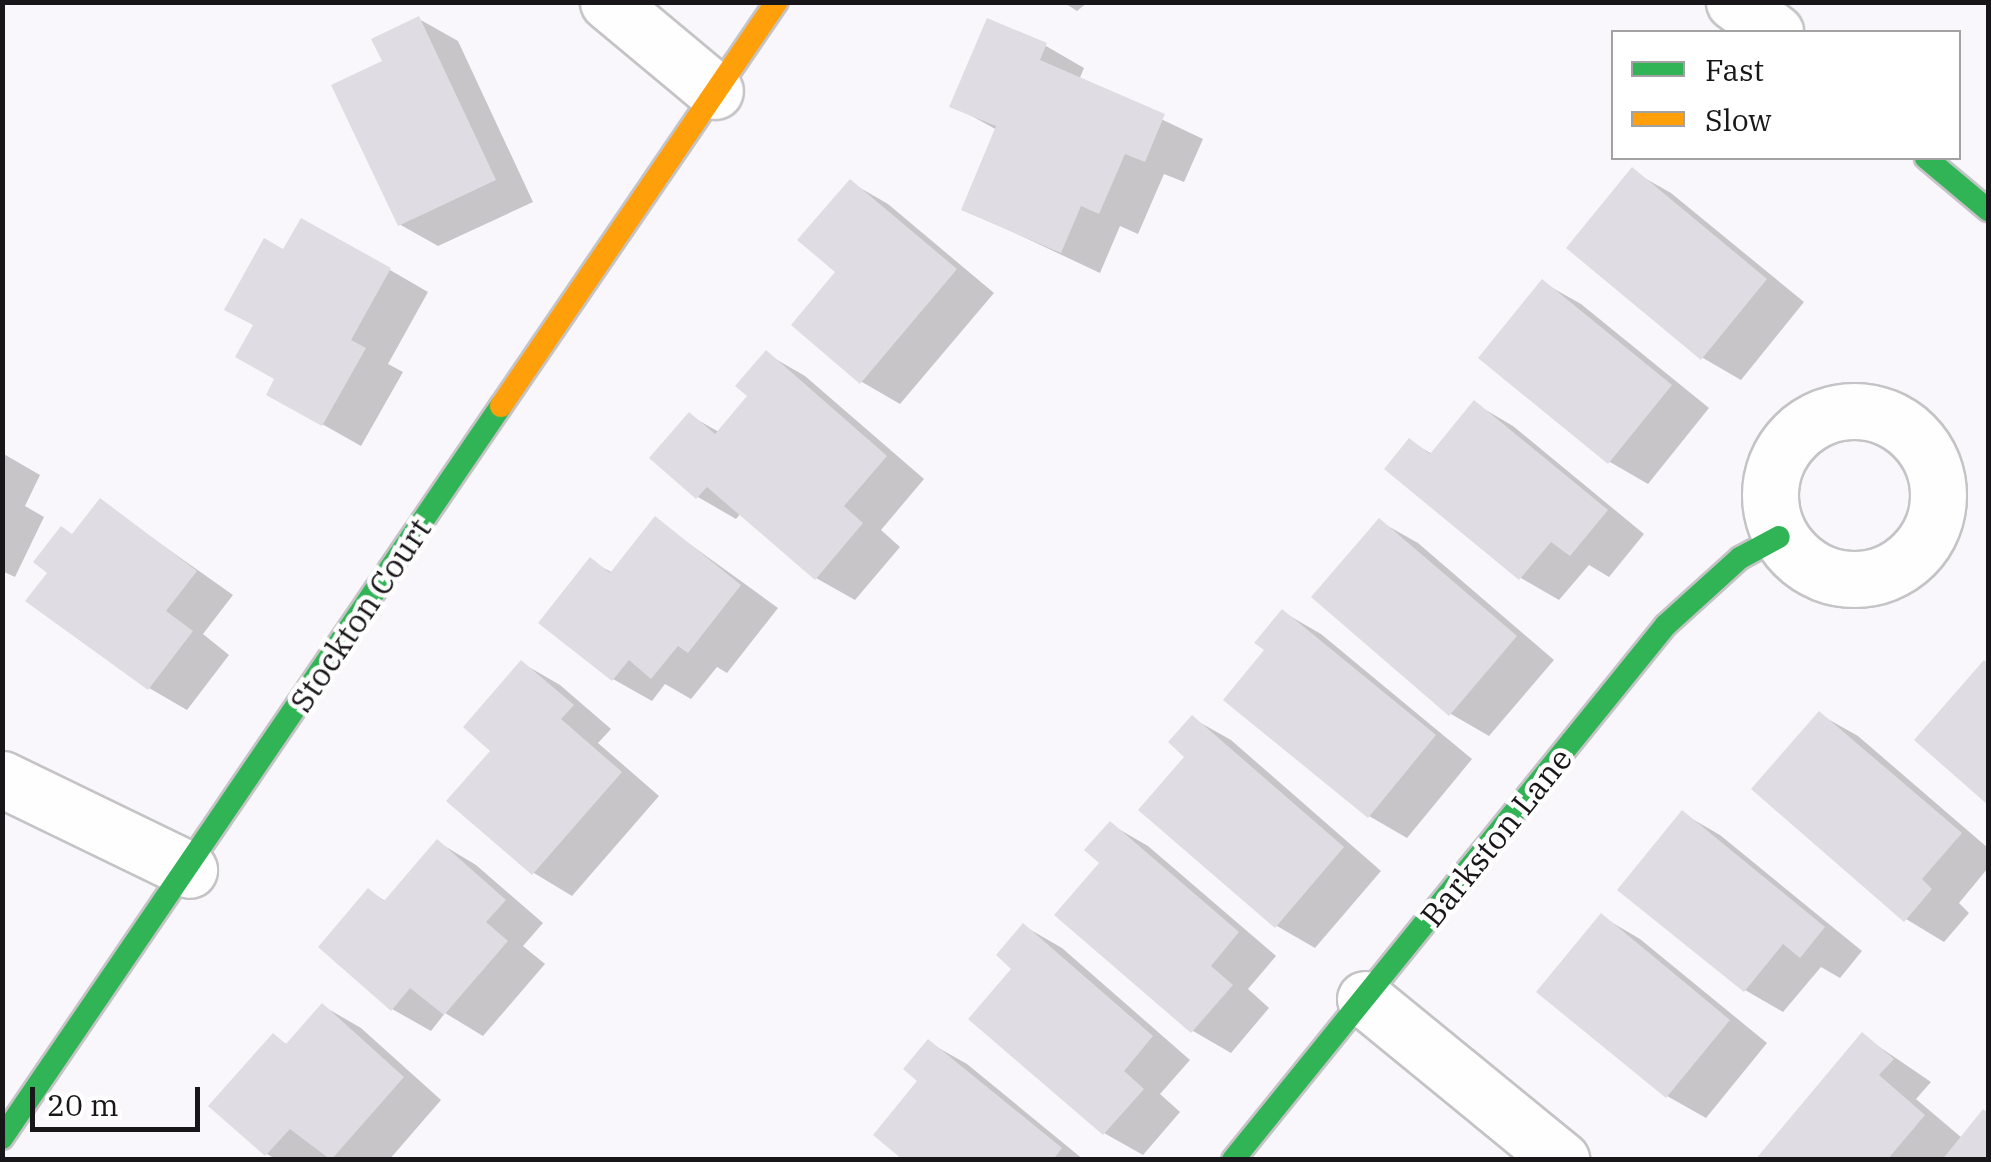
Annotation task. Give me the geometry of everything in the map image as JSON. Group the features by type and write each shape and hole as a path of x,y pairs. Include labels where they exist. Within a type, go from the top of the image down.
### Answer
{"street":[{"path":"608,2 715,91"},
{"name":"Stockton Court","path":"2,1138 777,2"},
{"path":"1734,2 1771,30"},
{"path":"1928,160 1988,210"},
{"name":"Barkston Lane","path":"1233,1160 1666,625 1740,558 1779,536"},
{"path":"2,780 188,870"},
{"path":"1365,999 1562,1160"}],"building":[{"path":"419,16 496,180 398,226 331,85 382,61 371,39"},
{"path":"987,18 1047,43 1040,60 1165,114 1145,162 1125,154 1099,214 1081,206 1061,253 961,210 996,126 949,107"},
{"path":"1632,167 1767,279 1701,360 1566,248"},
{"path":"850,179 957,269 860,384 791,325 835,272 797,240"},
{"path":"301,218 391,268 351,340 366,348 322,426 266,395 274,379 235,357 253,325 224,310 264,238 283,249"},
{"path":"1542,279 1672,385 1608,464 1478,358"},
{"path":"766,350 887,456 844,506 863,523 815,580 707,487 696,499 649,458 689,412 715,434 747,396 735,386"},
{"path":"1474,400 1608,510 1570,556 1551,542 1519,580 1384,469 1409,438 1430,454"},
{"path":"100,498 197,571 166,611 193,631 148,690 25,601 47,573 33,562 61,526 72,534"},
{"path":"655,516 741,585 688,653 678,646 651,679 629,660 612,681 538,623 590,557 610,573"},
{"path":"1379,518 1517,636 1449,716 1311,597"},
{"path":"1282,609 1436,735 1368,818 1223,700 1264,650 1254,643"},
{"path":"521,660 574,705 561,719 622,772 532,875 446,801 490,751 463,727"},
{"path":"1984,660 1988,664 1988,805 1914,740"},
{"path":"1819,711 1962,833 1922,879 1932,889 1904,922 1751,789"},
{"path":"1192,715 1344,847 1275,928 1138,810 1184,757 1168,742"},
{"path":"1682,810 1825,927 1800,958 1783,944 1744,992 1617,890"},
{"path":"1110,821 1239,932 1211,966 1233,985 1191,1033 1054,915 1099,863 1084,850"},
{"path":"437,839 506,900 486,922 508,941 444,1015 410,988 391,1011 318,947 368,888 384,901"},
{"path":"1601,913 1730,1020 1666,1098 1536,992"},
{"path":"1023,923 1153,1036 1124,1071 1144,1089 1103,1135 968,1019 1011,969 996,955"},
{"path":"322,1003 404,1077 331,1160 290,1129 265,1156 208,1106 273,1033 286,1044"},
{"path":"1862,1032 1894,1059 1879,1075 1925,1115 1887,1160 1755,1160"},
{"path":"928,1039 1062,1148 1053,1160 903,1160 873,1135 917,1081 903,1069"},
{"path":"1983,1109 1988,1113 1988,1160 1942,1160"}],"traffic: fast":[{"path":"1928,160 1988,210"},
{"path":"2,1138 501,406"},
{"path":"1233,1160 1666,625 1740,558 1779,537"}],"traffic: slow":[{"path":"501,406 777,2"}]}
